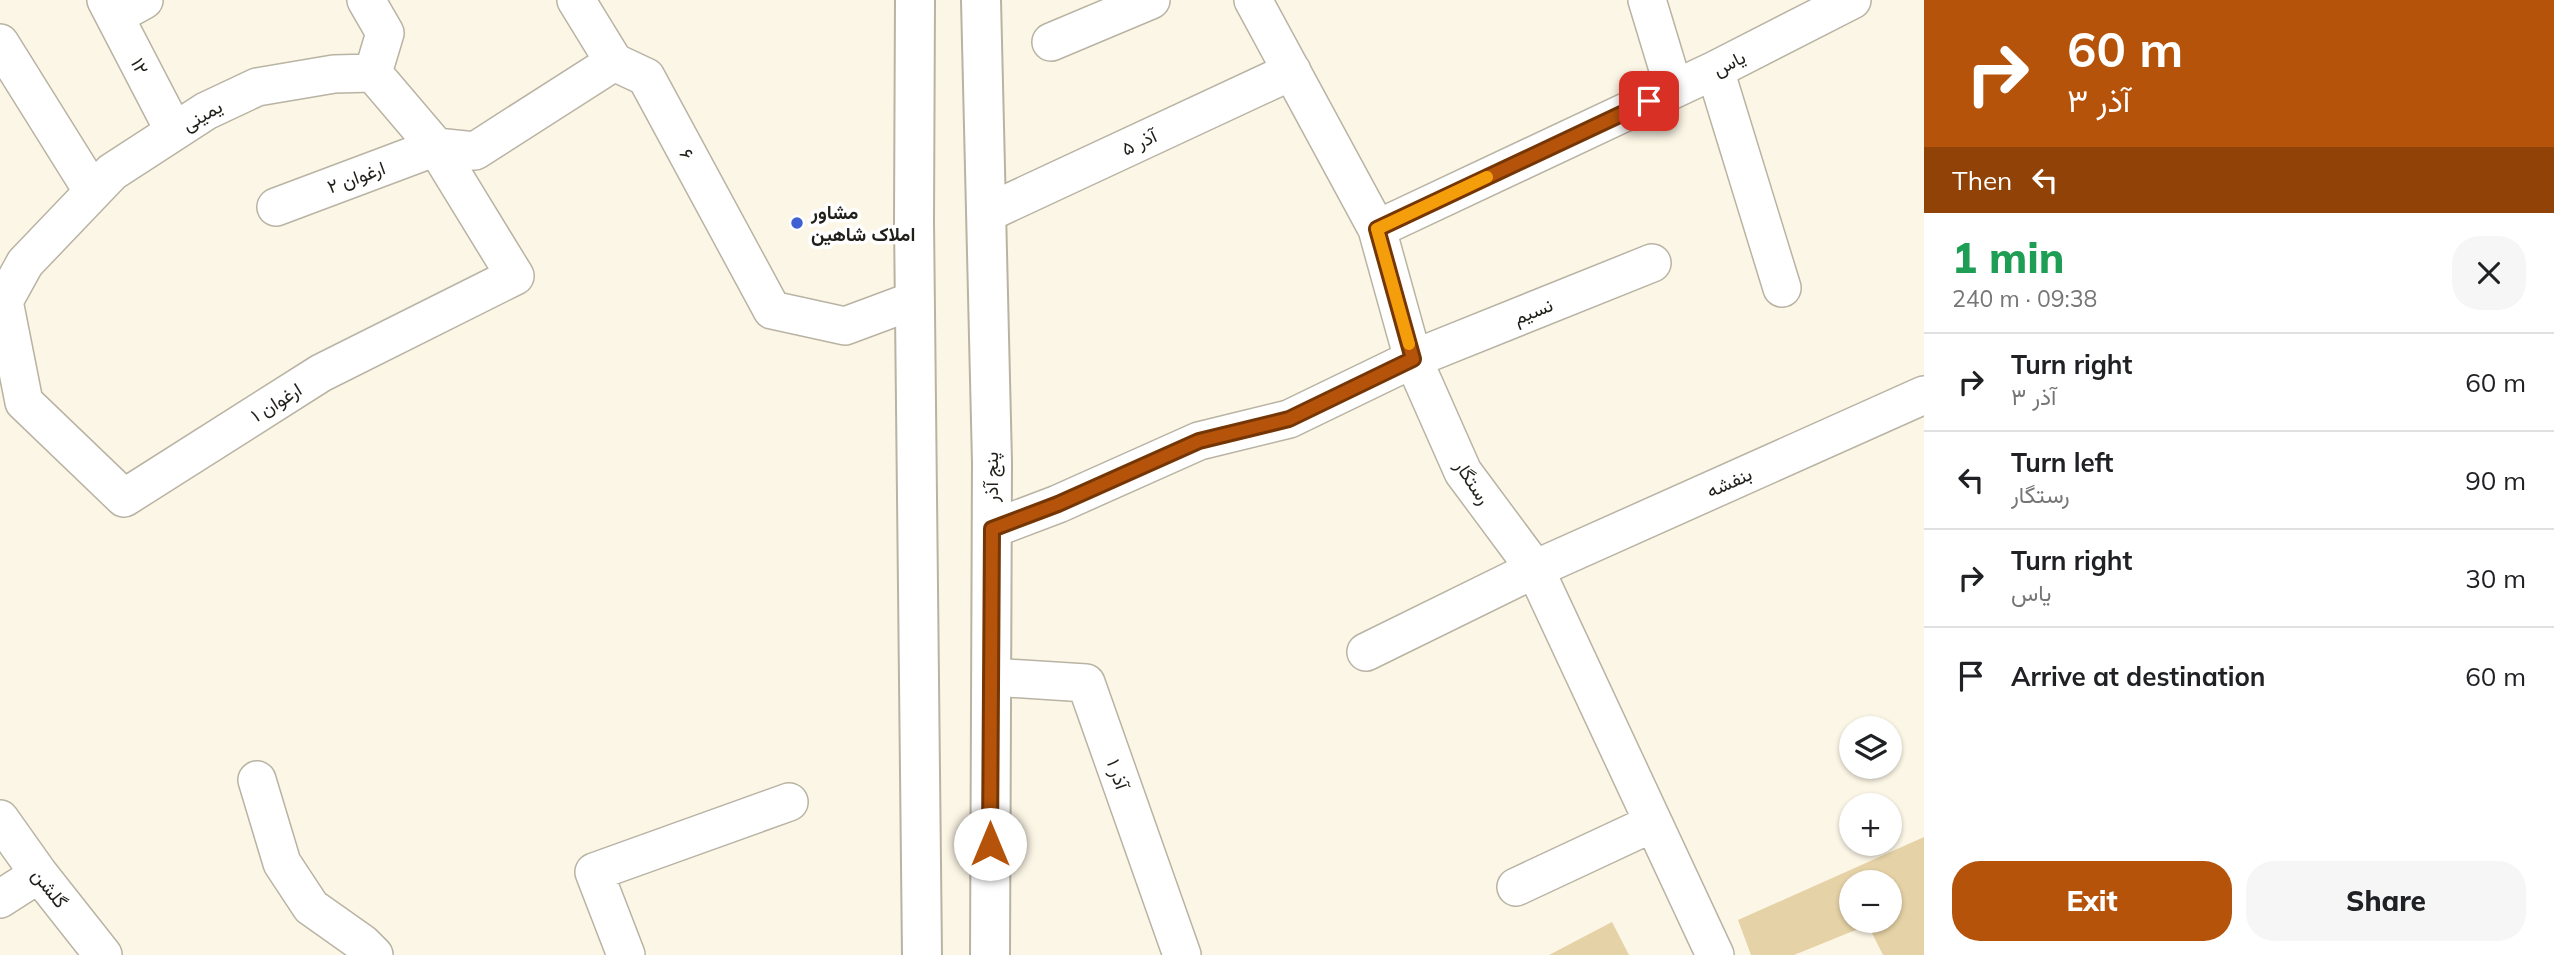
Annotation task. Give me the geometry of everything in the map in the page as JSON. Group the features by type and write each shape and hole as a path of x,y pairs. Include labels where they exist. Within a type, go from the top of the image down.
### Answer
{"main road":[{"path":"915,0 915,300 922,955"},
{"name":"پنج آذر","path":"981,0 992,529 990,955"}],"street":[{"path":"366,0 386,33 373,73 436,147 475,151 614,62 576,0"},
{"path":"1051,42 1151,0"},
{"name":"رستگار","path":"1253,0 1377,229 1413,359 1464,472 1535,569 1715,955"},
{"path":"1647,0 1674,89"},
{"name":"یاس","path":"1377,229 1715,70 1852,0"},
{"name":"۱۲","path":"122,5 174,131"},
{"path":"0,43 93,192"},
{"name":"۶","path":"614,62 646,77 772,310 845,326 915,300"},
{"path":"1715,70 1782,288"},
{"name":"آذر ۵","path":"987,213 1292,71"},
{"name":"یمینی","path":"4,301 25,263 112,172 206,111 257,87 334,74 373,73"},
{"name":"ارغوان ۲","path":"276,207 436,147"},
{"name":"ارغوان ۱","path":"4,301 24,402 124,498 321,373 515,276 436,147"},
{"name":"نسیم","path":"992,529 1058,504 1199,441 1289,419 1413,359 1652,263"},
{"name":"بنفشه","path":"1366,652 1535,569 1924,396"},
{"name":"آذر ۱","path":"991,677 1086,683 1182,955"},
{"path":"257,780 282,863 311,906 362,943 374,955"},
{"path":"626,955 594,872 789,802"},
{"name":"گلشن","path":"0,819 39,874 103,955"},
{"path":"1516,887 1653,822"},
{"path":"0,899 39,874"}],"shaded area":[{"path":"1924,837 1924,955 1883,955 1872,933 1902,933 1902,870 1850,870 1881,856 1902,856 1902,847"},
{"path":"1839,875 1839,933 1848,933 1794,955 1751,955 1738,920"},
{"path":"1612,922 1629,955 1549,955"}],"slow traffic":[{"path":"1409,344 1377,229 1487,177"}],"place":[{"name":"مشاور املاک شاهین","path":"797,223"}],"route":[{"path":"990,844 992,529 1058,504 1199,441 1289,419 1413,359 1377,229 1649,101"}]}
